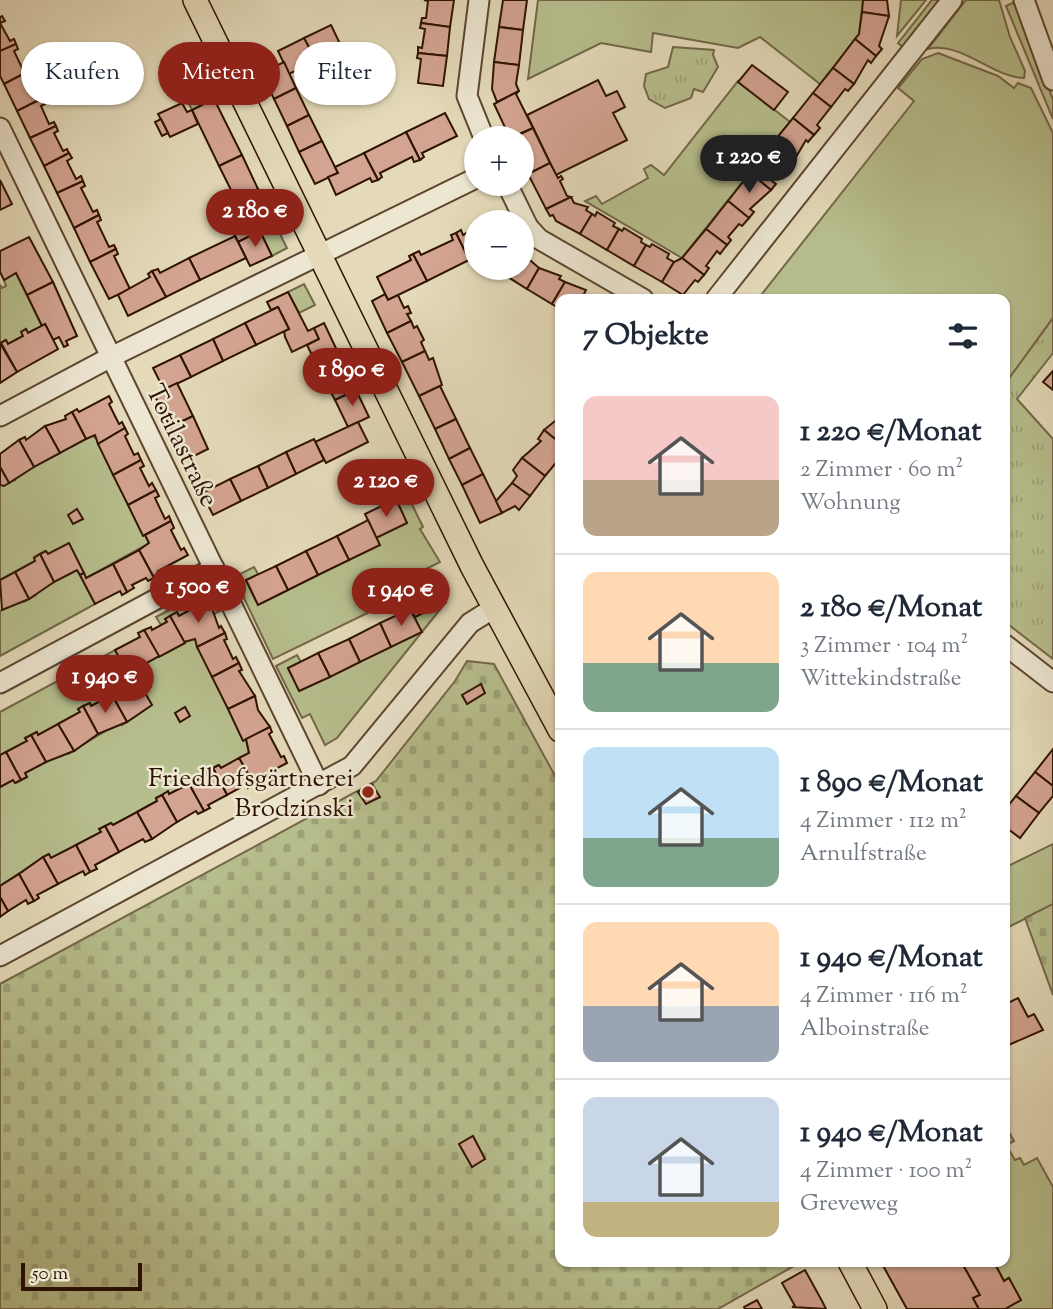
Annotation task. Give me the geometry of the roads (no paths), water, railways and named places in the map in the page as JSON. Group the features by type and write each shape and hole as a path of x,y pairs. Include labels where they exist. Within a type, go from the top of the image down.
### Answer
{"main road":[{"path":"195,0 494,608 555,721"},
{"path":"853,1267 875,1309"}],"street":[{"path":"479,0 467,96 479,126"},
{"path":"720,294 952,0"},
{"path":"1024,0 1053,80"},
{"name":"Totilastraße","path":"0,128 320,785"},
{"path":"0,416 111,357 464,184"},
{"path":"513,196 528,227 539,239 634,294"},
{"path":"0,683 214,568"},
{"path":"0,956 352,766 367,752 470,623 494,608"},
{"path":"1010,649 1053,682"}],"place":[{"name":"Friedhofsgärtnerei Brodzinski","path":"368,792"}]}
